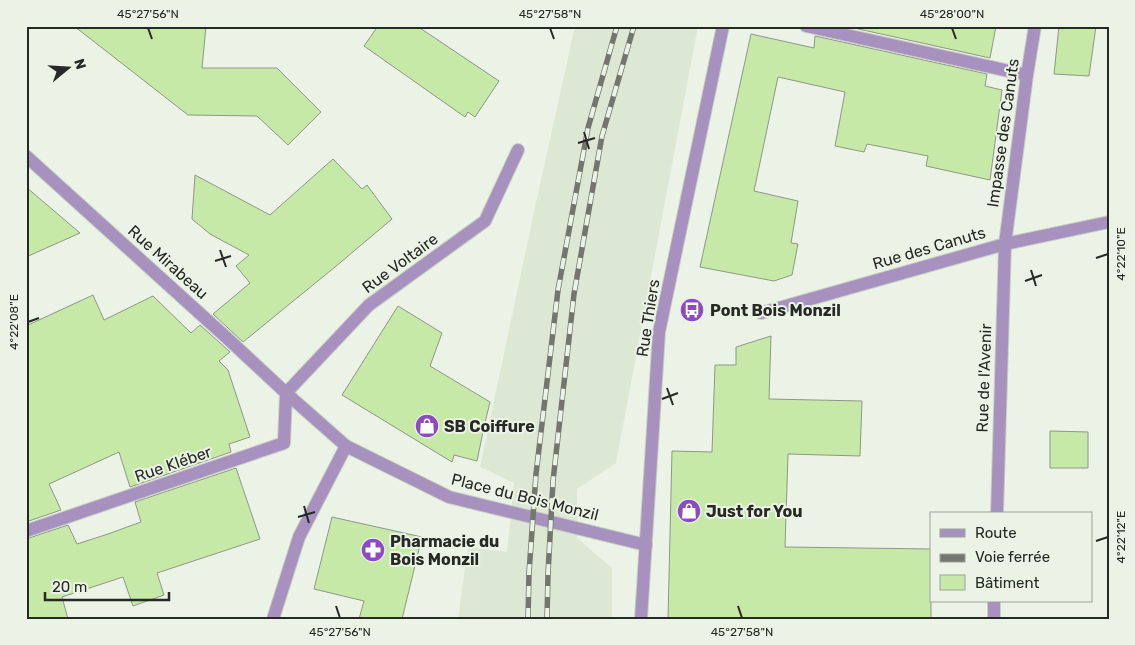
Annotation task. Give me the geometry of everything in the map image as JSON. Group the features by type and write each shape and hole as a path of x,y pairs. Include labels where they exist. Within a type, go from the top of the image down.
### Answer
{"street":[{"name":"Rue Thiers","path":"641,619 659,332 723,26"},
{"path":"806,26 1026,75"},
{"name":"Impasse des Canuts","path":"1005,244 1026,75 1035,26"},
{"name":"Rue Voltaire","path":"286,393 369,305 485,221 518,150"},
{"name":"Rue Mirabeau","path":"26,156 286,393"},
{"name":"Rue des Canuts","path":"760,312 1005,244 1109,222"},
{"name":"Rue de l'Avenir","path":"997,512 1005,244"},
{"name":"Place du Bois Monzil","path":"286,393 346,446 449,497 646,545"},
{"name":"Rue Kléber","path":"26,531 284,443 286,393"},
{"path":"273,619 299,537 346,446"},
{"path":"994,602 994,619"}],"shaded area":[{"path":"575,26 698,26 616,463 577,489 577,538 612,568 612,619 458,619 468,547 507,552 514,483 480,467"}],"building":[{"path":"74,26 206,26 202,68 277,68 321,112 288,145 257,116 188,115"},
{"path":"378,26 417,26 499,81 475,117 468,112 465,117 364,46"},
{"path":"845,26 996,26 990,58"},
{"path":"1059,26 1096,26 1089,76 1054,74"},
{"path":"751,34 814,48 815,36 987,74 985,86 1002,90 990,180 926,166 928,156 867,144 864,152 835,146 845,92 778,77 754,191 798,201 791,243 798,244 792,275 774,281 700,267"},
{"path":"333,159 362,189 367,185 392,219 243,342 213,314 250,283 236,266 249,255 210,234 192,219 195,175 270,215"},
{"path":"26,187 80,233 26,257"},
{"path":"93,295 104,320 153,296 191,333 200,325 230,352 219,361 228,370 250,437 229,444 231,452 130,487 119,452 49,484 61,510 26,522 26,326"},
{"path":"398,306 442,333 430,366 490,402 477,461 454,455 452,462 342,395"},
{"path":"771,336 769,399 862,401 860,456 788,454 785,547 930,549 931,619 668,619 672,451 712,452 715,365 736,365 736,347"},
{"path":"1050,431 1088,432 1088,468 1050,468"},
{"path":"236,468 260,539 157,573 164,595 133,606 123,577 62,597 68,619 26,619 26,539 68,525 77,544 108,534 141,522 135,502"},
{"path":"332,517 422,537 402,619 359,619 364,601 314,589"}],"railway":[{"path":"528,619 529,573 536,474 558,290 588,128 617,26"},
{"path":"547,619 553,481 574,294 602,136 634,26"}],"place":[{"name":"Pont Bois Monzil","path":"692,310"},
{"name":"SB Coiffure","path":"427,426"},
{"name":"Just for You","path":"689,511"},
{"name":"Pharmacie du Bois Monzil","path":"373,550"}]}
